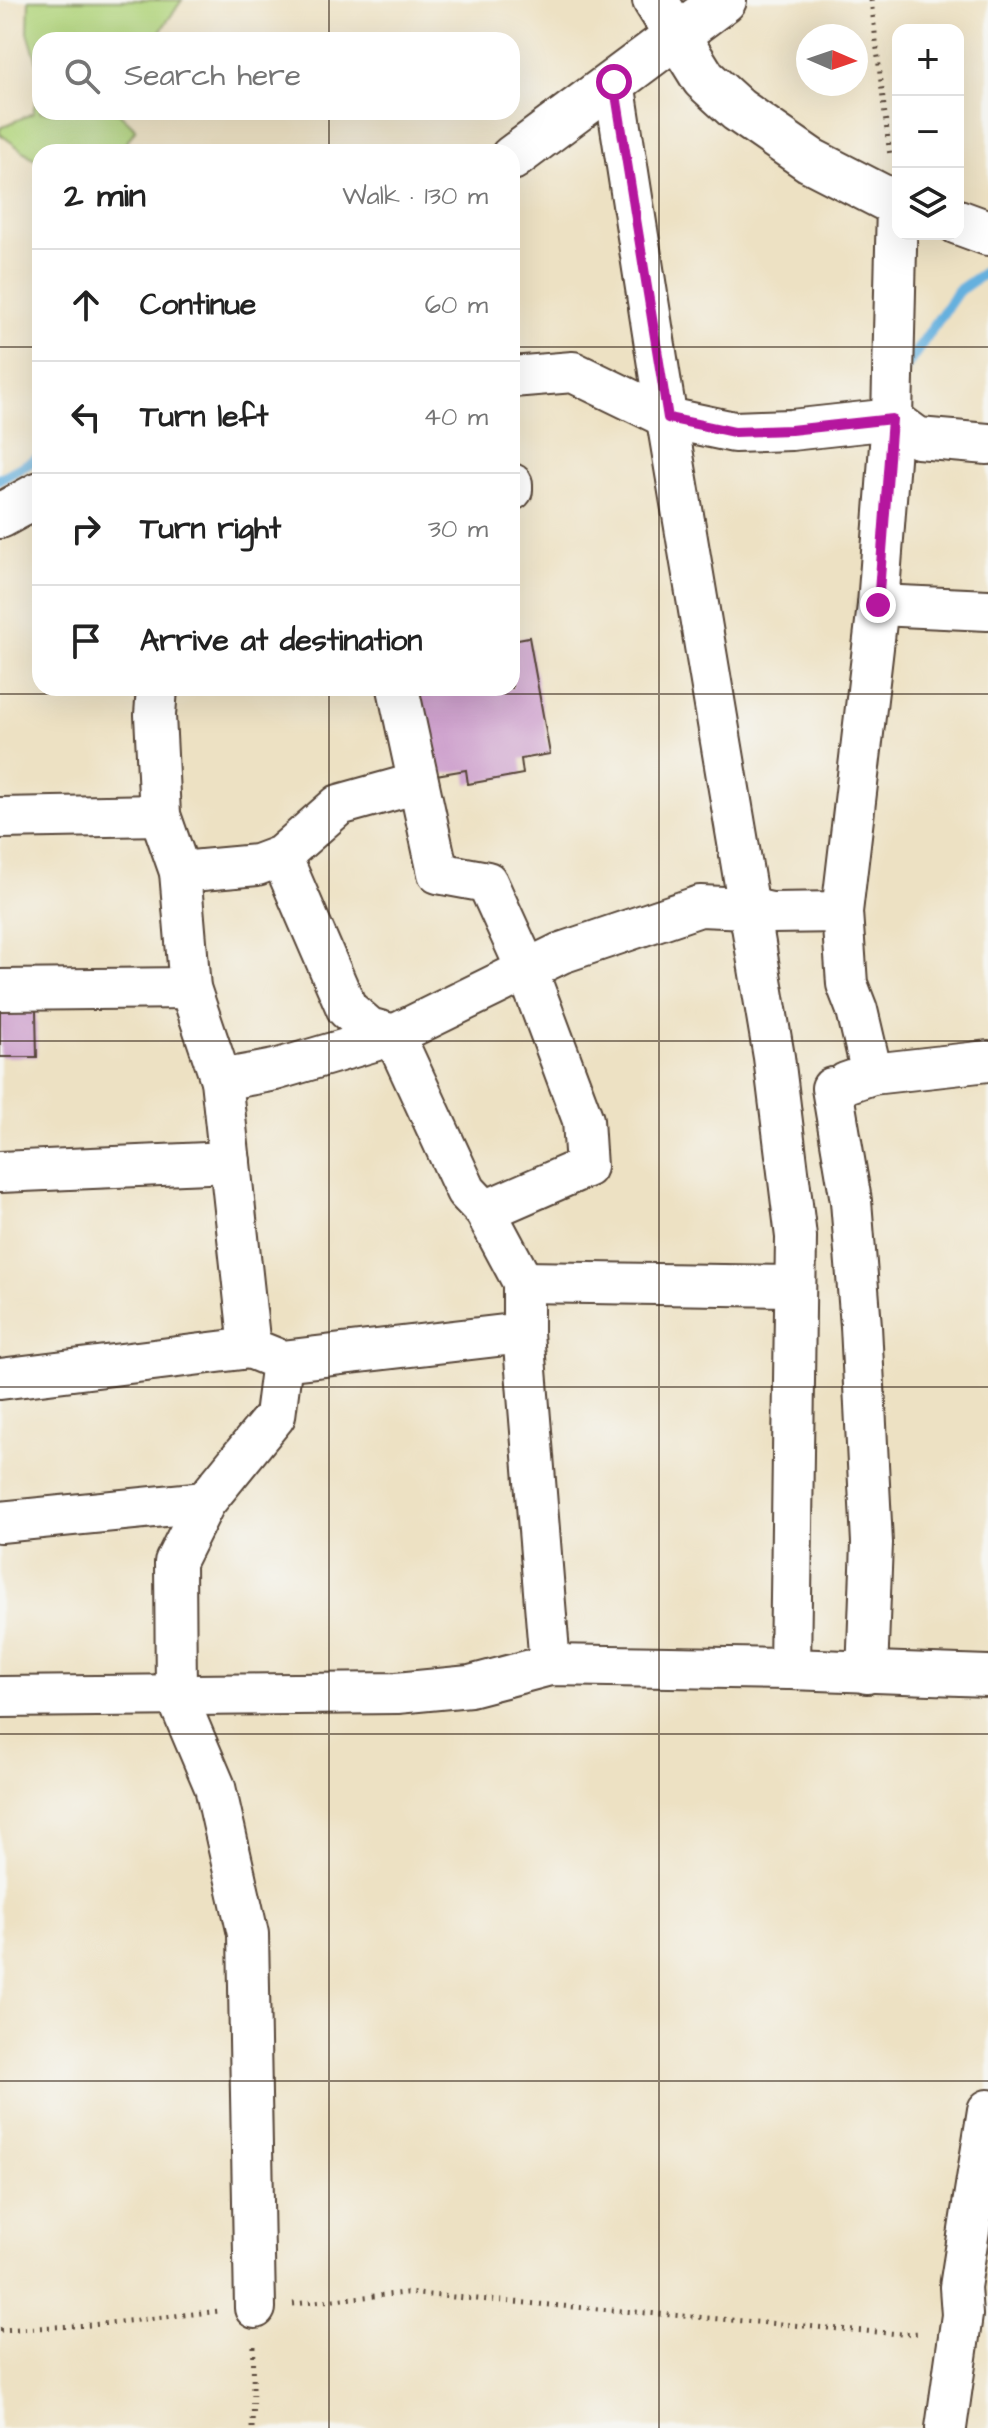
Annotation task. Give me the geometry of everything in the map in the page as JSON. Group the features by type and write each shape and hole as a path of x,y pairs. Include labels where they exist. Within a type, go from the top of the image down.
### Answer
{"main road":[{"path":"520,152 614,82 666,17 724,0"},
{"path":"666,17 704,79 738,110 810,160 892,202"},
{"path":"964,224 988,233"},
{"path":"0,516 32,498"}],"street":[{"path":"614,82 660,378 774,1057 796,1237 790,1669"},
{"path":"872,1074 857,1010 847,984 842,912 878,605 893,396 896,240"},
{"path":"520,376 573,372 668,418 734,432 791,430 893,396"},
{"path":"893,396 918,438 988,444"},
{"path":"878,605 988,610"},
{"path":"156,696 160,815 180,872 190,988 221,1080 230,1162 275,1416 205,1502 175,1562 176,1695 215,1787 248,1934 255,2308"},
{"path":"400,696 438,873 487,882 527,970 583,1120 586,1167 485,1211"},
{"path":"180,872 257,865 281,856 339,805 418,783"},
{"path":"0,818 160,815"},
{"path":"281,856 347,1009 369,1028 394,1035 466,1191 485,1211 523,1282 523,1333 550,1665"},
{"path":"221,1080 275,1070 394,1035 561,953 700,906 748,908 771,913 842,912"},
{"path":"0,990 190,988"},
{"path":"779,1107 872,1074 988,1061"},
{"path":"832,1088 851,1201 861,1326 872,1543 867,1673"},
{"path":"0,1172 230,1162"},
{"path":"523,1282 794,1286"},
{"path":"0,1379 523,1333"},
{"path":"0,1522 205,1502"},
{"path":"0,1697 397,1693 470,1686 550,1665 988,1676"},
{"path":"946,2428 962,2315 960,2287 988,2110"}],"path":[{"path":"871,0 892,168"},
{"path":"0,2330 91,2325 405,2293 901,2334 924,2333"},
{"path":"252,2428 255,2308"}],"green space":[{"path":"29,0 182,0 160,32 32,32 32,45 28,32"},
{"path":"32,113 32,120 126,120 136,129 125,144 32,144 32,157 0,134 0,128"}],"building":[{"path":"529,637 550,754 521,759 523,774 468,784 466,770 424,777 409,696 520,696 520,639"},
{"path":"0,1010 36,1010 37,1057 0,1057"}],"waterway":[{"path":"905,368 958,291 988,270"},
{"path":"0,479 32,461"}],"route":[{"path":"614,82 668,418 734,432 791,430 892,419 878,605"}]}
